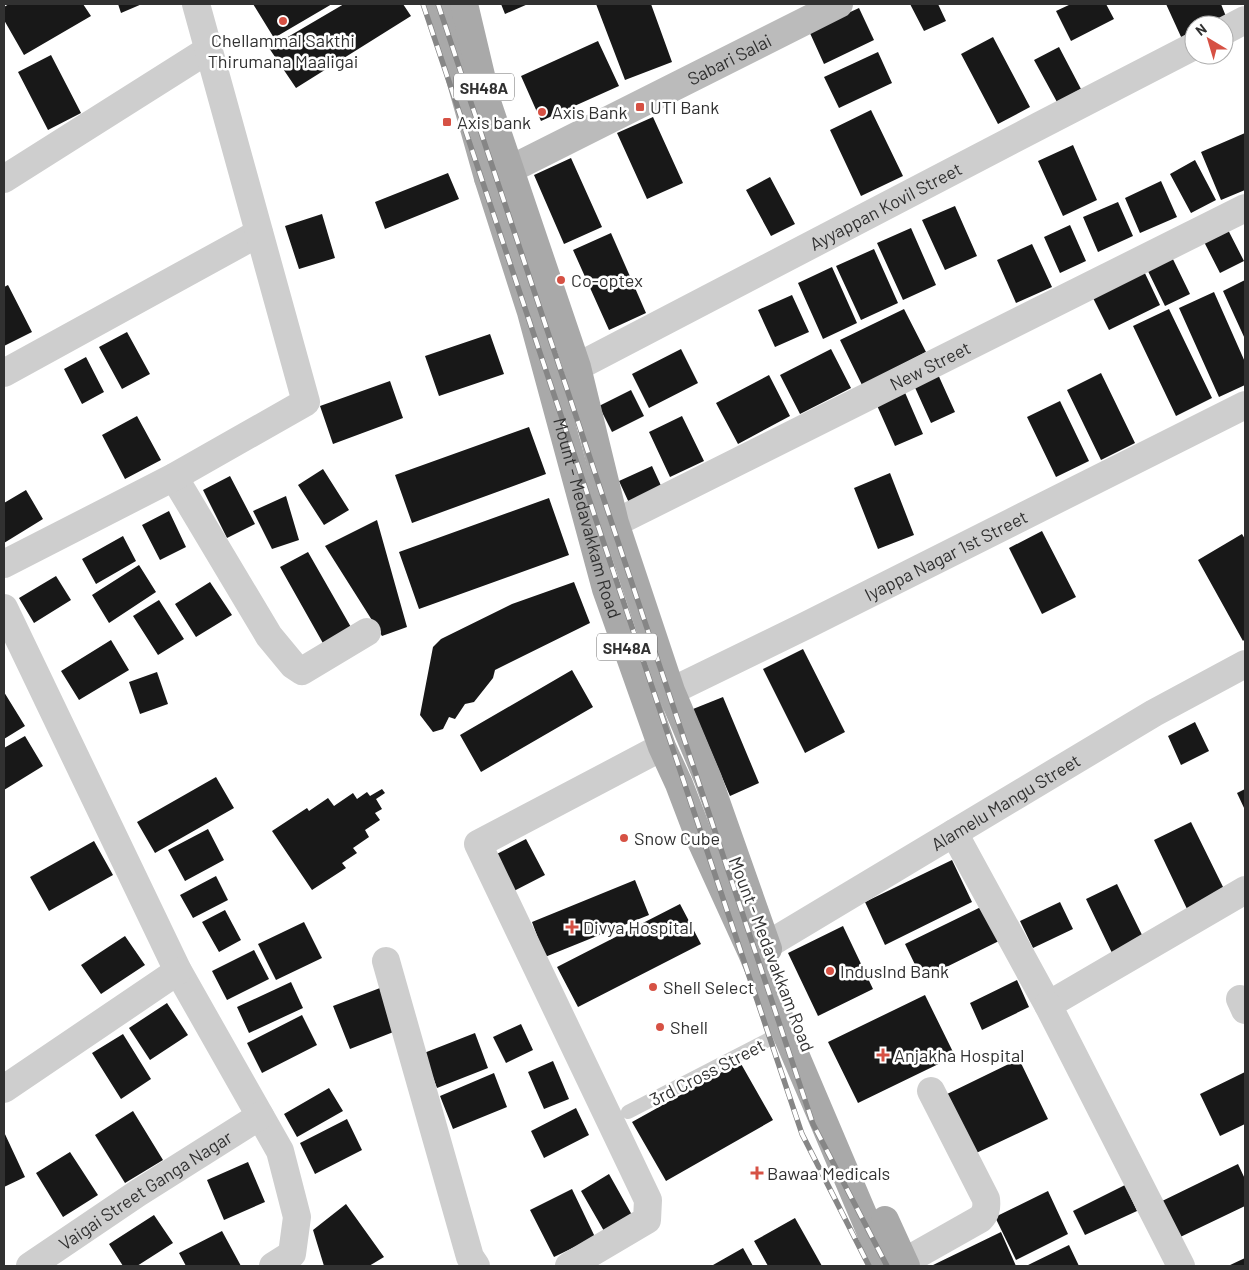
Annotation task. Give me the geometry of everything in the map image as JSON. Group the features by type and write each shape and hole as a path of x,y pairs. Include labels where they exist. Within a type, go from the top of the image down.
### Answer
{"main road":[{"name":"Mount - Medavakkam Road","path":"439,4 500,174 578,367 615,523 671,691 708,779 802,1038 898,1265"},
{"name":"Mount - Medavakkam Road","path":"464,4 488,105 500,174 531,312 606,589 662,747 679,784 700,839 785,1031 898,1265"},
{"name":"Sabari Salai","path":"500,174 839,4"}],"street":[{"path":"4,564 174,476 306,402 196,4"},
{"path":"4,179 208,50"},
{"name":"Ayyappan Kovil Street","path":"578,367 1184,51"},
{"name":"New Street","path":"615,523 1245,208"},
{"path":"4,373 259,232"},
{"name":"Iyappa Nagar 1st Street","path":"646,703 1245,405"},
{"path":"174,476 270,636 292,665 302,671 367,632"},
{"path":"4,608 178,971 280,1151 297,1217 292,1254 273,1266"},
{"name":"Alamelu Mangu Street","path":"767,945 1154,713 1245,664"},
{"path":"569,1266 647,1220 648,1200 478,844 662,747"},
{"path":"954,833 1048,1006 1181,1266"},
{"path":"1048,1006 1245,890"},
{"path":"386,962 470,1257 476,1266"},
{"path":"7,1080 178,971"},
{"path":"898,1265 980,1220 987,1207 986,1199 931,1091"},
{"name":"Vaigai Street Ganga Nagar","path":"30,1266 138,1193 260,1116"}],"lane":[{"name":"3rd Cross Street","path":"628,1112 785,1031"}],"building":[{"path":"9,4 83,4 91,16 24,55 4,20 4,7"},
{"path":"118,4 142,4 121,13"},
{"name":"Chellammal Sakthi Thirumana Maaligai","path":"253,4 332,4 274,38"},
{"path":"344,4 403,4 411,16 296,88 269,48"},
{"path":"501,4 528,4 505,14"},
{"path":"596,4 651,4 672,62 625,80"},
{"path":"910,4 938,4 946,21 924,31"},
{"path":"1071,4 1106,4 1114,19 1071,41 1056,11"},
{"path":"1166,4 1221,4 1225,15 1184,15 1184,38 1182,39"},
{"path":"859,8 874,40 824,64 809,31"},
{"path":"993,37 1030,107 998,124 961,54"},
{"path":"598,41 619,86 541,121 521,76"},
{"path":"1059,47 1081,89 1057,102 1034,60"},
{"path":"878,52 892,83 839,108 824,77"},
{"path":"51,55 81,113 48,130 18,72"},
{"path":"871,110 903,176 861,196 830,130"},
{"path":"653,117 683,183 647,199 617,133"},
{"path":"1245,133 1245,190 1221,200 1201,152"},
{"path":"1073,145 1097,200 1063,216 1038,161"},
{"path":"571,158 602,227 564,244 534,175"},
{"path":"1195,160 1216,200 1191,213 1170,174"},
{"path":"448,173 459,199 385,229 375,202"},
{"path":"770,177 795,224 771,236 746,190"},
{"path":"1161,181 1177,217 1140,233 1125,198"},
{"path":"1118,202 1133,236 1098,252 1083,217"},
{"path":"955,206 977,256 945,270 922,220"},
{"path":"322,214 335,258 299,269 285,226"},
{"path":"1225,224 1244,261 1220,273 1201,236"},
{"path":"1070,225 1086,261 1060,273 1044,237"},
{"path":"911,228 936,285 903,300 877,243"},
{"path":"611,233 646,313 609,330 573,250"},
{"path":"1032,244 1052,287 1016,303 997,260"},
{"path":"874,249 898,303 861,320 836,266"},
{"path":"1169,251 1190,294 1165,306 1144,263"},
{"path":"832,267 857,323 823,339 798,283"},
{"path":"1142,267 1160,305 1109,330 1090,292"},
{"path":"1245,280 1245,339 1223,291"},
{"path":"8,285 32,332 4,346 4,287"},
{"path":"1214,292 1245,362 1245,385 1219,397 1179,308"},
{"path":"792,295 809,332 775,347 758,310"},
{"path":"904,309 926,352 862,385 840,340"},
{"path":"1169,309 1212,398 1176,416 1133,326"},
{"path":"127,332 150,374 122,389 99,347"},
{"path":"490,334 504,374 439,396 425,356"},
{"path":"681,349 698,383 649,408 632,374"},
{"path":"831,349 851,388 800,414 780,375"},
{"path":"86,357 104,392 82,404 64,369"},
{"path":"936,370 955,412 931,423 912,381"},
{"path":"1101,373 1135,443 1101,460 1067,390"},
{"path":"769,375 790,416 738,444 716,403"},
{"path":"390,381 403,418 333,444 320,406"},
{"path":"903,388 923,434 895,446 875,401"},
{"path":"631,390 644,416 612,432 599,406"},
{"path":"1060,401 1089,461 1056,477 1027,417"},
{"path":"137,416 161,460 125,479 102,435"},
{"path":"682,416 704,461 670,477 649,432"},
{"path":"529,427 546,474 412,523 395,475"},
{"path":"652,466 663,490 630,505 619,481"},
{"path":"323,469 349,510 324,525 298,485"},
{"path":"890,473 914,535 878,549 854,488"},
{"path":"230,476 255,524 227,538 203,490"},
{"path":"26,490 43,519 4,543 4,503"},
{"path":"286,496 299,540 272,549 253,511"},
{"path":"549,498 569,555 419,609 399,552"},
{"path":"169,511 186,547 160,560 142,525"},
{"path":"377,520 407,627 382,636 325,546"},
{"path":"1042,531 1076,597 1042,614 1009,548"},
{"path":"1242,534 1245,539 1245,639 1243,641 1198,560"},
{"path":"123,536 136,561 96,584 82,559"},
{"path":"308,552 352,629 324,645 280,567"},
{"path":"139,565 156,592 109,623 92,595"},
{"path":"56,576 71,600 34,623 19,598"},
{"path":"210,582 232,615 196,637 175,604"},
{"path":"574,582 590,623 495,670 493,678 474,702 465,704 455,719 449,717 443,729 433,732 420,715 433,647 441,639 512,604"},
{"path":"159,600 184,639 158,655 133,616"},
{"path":"111,640 129,670 79,700 61,671"},
{"path":"803,649 845,732 805,753 763,669"},
{"path":"572,670 593,707 481,772 460,735"},
{"path":"157,672 168,704 140,714 129,682"},
{"path":"4,692 25,726 4,739"},
{"path":"723,697 759,783 730,796 693,709"},
{"path":"1195,722 1209,751 1181,765 1168,736"},
{"path":"25,736 43,766 4,790 4,748"},
{"path":"216,777 234,808 155,853 137,822"},
{"path":"382,789 385,793 376,799 382,809 375,813 380,820 365,830 369,837 353,848 357,853 342,863 346,868 312,890 272,831 307,808 309,811 328,798 334,806 353,793 357,799 367,792 370,796"},
{"path":"1245,789 1245,810 1237,793"},
{"path":"1191,822 1226,893 1188,911 1154,840"},
{"path":"208,829 224,860 185,881 168,850"},
{"path":"526,839 545,875 510,893 491,857"},
{"path":"94,841 113,875 49,911 30,877"},
{"path":"952,860 972,902 885,945 865,902"},
{"path":"216,876 228,900 193,918 180,895"},
{"path":"635,880 649,915 545,957 532,922"},
{"path":"1117,884 1144,939 1113,955 1086,899"},
{"path":"1060,902 1073,929 1033,948 1020,921"},
{"path":"680,904 701,944 578,1007 557,967"},
{"path":"985,905 1001,940 922,979 905,944"},
{"path":"225,910 241,940 219,952 202,922"},
{"path":"304,922 322,958 276,980 258,944"},
{"name":"IndusInd Bank","path":"843,926 873,989 818,1016 788,953"},
{"path":"125,936 145,965 101,994 81,965"},
{"path":"254,950 269,979 227,1000 212,971"},
{"path":"1017,980 1029,1007 982,1030 970,1003"},
{"path":"291,982 303,1008 249,1033 237,1007"},
{"path":"380,988 396,1031 350,1049 333,1006"},
{"path":"925,995 955,1056 858,1103 828,1042"},
{"path":"167,1003 188,1035 150,1060 129,1028"},
{"path":"302,1015 317,1045 262,1073 247,1043"},
{"path":"521,1024 533,1050 506,1063 493,1037"},
{"path":"475,1033 488,1068 437,1088 424,1053"},
{"path":"123,1034 151,1079 121,1099 92,1053"},
{"path":"1019,1059 1048,1119 972,1155 943,1096"},
{"path":"553,1061 569,1099 544,1109 528,1072"},
{"path":"740,1062 773,1120 666,1181 632,1122"},
{"path":"1245,1072 1245,1124 1220,1136 1200,1094"},
{"path":"494,1073 507,1107 453,1129 440,1096"},
{"path":"329,1088 343,1111 297,1137 284,1114"},
{"path":"576,1108 589,1135 544,1158 531,1131"},
{"path":"133,1111 163,1160 125,1183 95,1135"},
{"path":"347,1119 362,1150 315,1174 300,1143"},
{"path":"4,1132 25,1177 4,1187"},
{"path":"70,1152 98,1195 63,1217 36,1173"},
{"path":"248,1162 265,1202 224,1220 207,1180"},
{"path":"1238,1164 1245,1179 1245,1206 1174,1240 1156,1204"},
{"path":"609,1174 632,1215 604,1231 581,1191"},
{"path":"1125,1185 1137,1211 1085,1235 1073,1211"},
{"path":"572,1189 595,1237 554,1257 530,1210"},
{"path":"1048,1191 1068,1234 1016,1260 995,1217"},
{"path":"346,1204 384,1257 369,1266 324,1266 313,1230"},
{"path":"154,1215 173,1243 137,1266 123,1266 109,1244"},
{"path":"795,1218 822,1266 768,1266 754,1241"},
{"path":"222,1231 241,1266 186,1266 179,1253"},
{"path":"1001,1232 1016,1266 931,1266"},
{"path":"1069,1245 1079,1266 1026,1266"},
{"path":"743,1248 753,1266 713,1265"},
{"path":"1245,1258 1245,1266 1228,1266"}],"railway":[{"path":"423,4 802,1134 869,1266"},
{"path":"438,4 813,1124 887,1266"}],"place":[{"name":"Chellammal Sakthi Thirumana Maaligai","path":"283,21"},
{"name":"UTI Bank","path":"640,107"},
{"name":"Axis Bank","path":"542,112"},
{"name":"Axis bank","path":"447,122"},
{"name":"Co-optex","path":"561,280"},
{"name":"Snow Cube","path":"624,838"},
{"name":"Divya Hospital","path":"572,927"},
{"name":"IndusInd Bank","path":"830,971"},
{"name":"Shell Select","path":"653,987"},
{"name":"Shell","path":"660,1027"},
{"name":"Anjakha Hospital","path":"883,1055"},
{"name":"Bawaa Medicals","path":"757,1173"}]}
